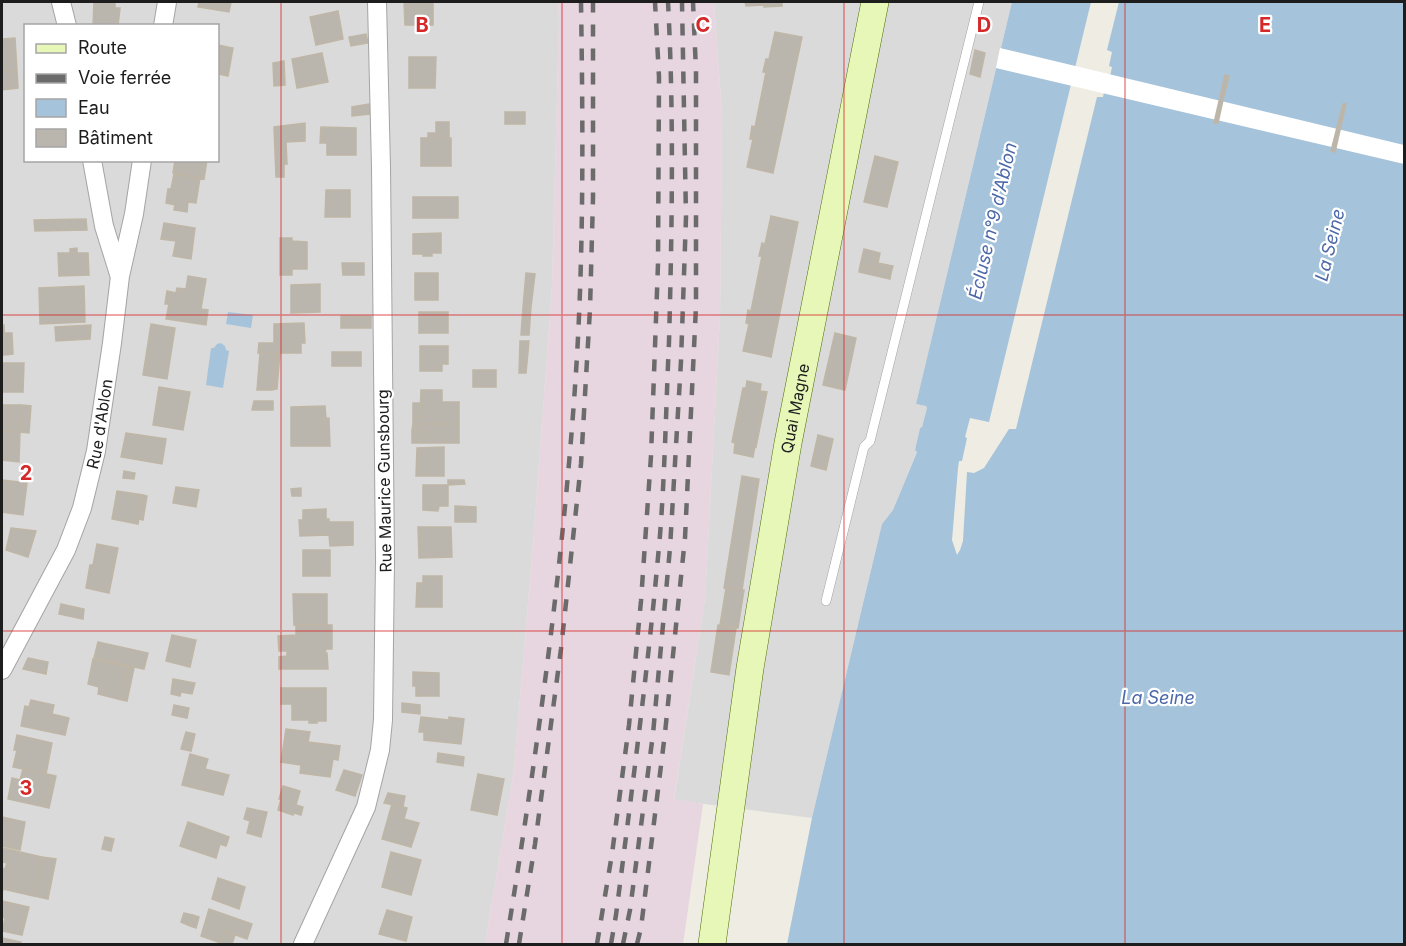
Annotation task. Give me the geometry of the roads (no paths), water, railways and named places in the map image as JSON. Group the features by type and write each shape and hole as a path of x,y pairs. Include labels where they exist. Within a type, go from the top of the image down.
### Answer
{"main road":[{"name":"Quai Magne","path":"712,945 750,668 788,443 875,2"}],"street":[{"path":"61,2 66,24"},
{"path":"163,24 167,2"},
{"name":"Rue Maurice Gunsbourg","path":"303,945 366,807 380,750 383,720 385,561 377,2"},
{"path":"93,162 104,225 120,276"},
{"name":"Rue d'Ablon","path":"2,670 66,550 82,508 96,451 120,276 134,214 142,162"}],"lane":[{"path":"826,601 864,447 870,441 980,2"}],"water":[{"name":"La Seine","path":"1012,2 1091,2 989,422 970,418 962,461 959,461 952,540 957,555 963,541 967,472 974,473 984,468 1009,429 1016,429 1097,97 1103,97 1104,92 1107,91 1112,67 1109,66 1112,52 1107,50 1119,2 1404,2 1404,944 787,944 812,818 882,524 893,510 917,452 915,450 920,428 927,408 916,404"},
{"path":"228,312 253,315 251,328 226,324"},
{"path":"221,343 229,351 223,388 206,385 211,348"}],"railway":[{"path":"506,944 547,667 570,457 578,339 581,243 581,2"},
{"path":"519,944 561,649 581,464 590,309 593,198 593,2"},
{"path":"597,944 612,854 629,725 641,601 651,456 658,264 659,77 655,2"},
{"path":"611,944 645,678 662,511 672,215 668,2"},
{"path":"623,944 630,910 653,734 670,548 681,361 686,217 682,2"},
{"path":"637,944 641,928 665,733 685,538 696,306 696,71 693,2"}],"water label":[{"name":"Écluse n°9 d'Ablon","path":"993,221"}]}
